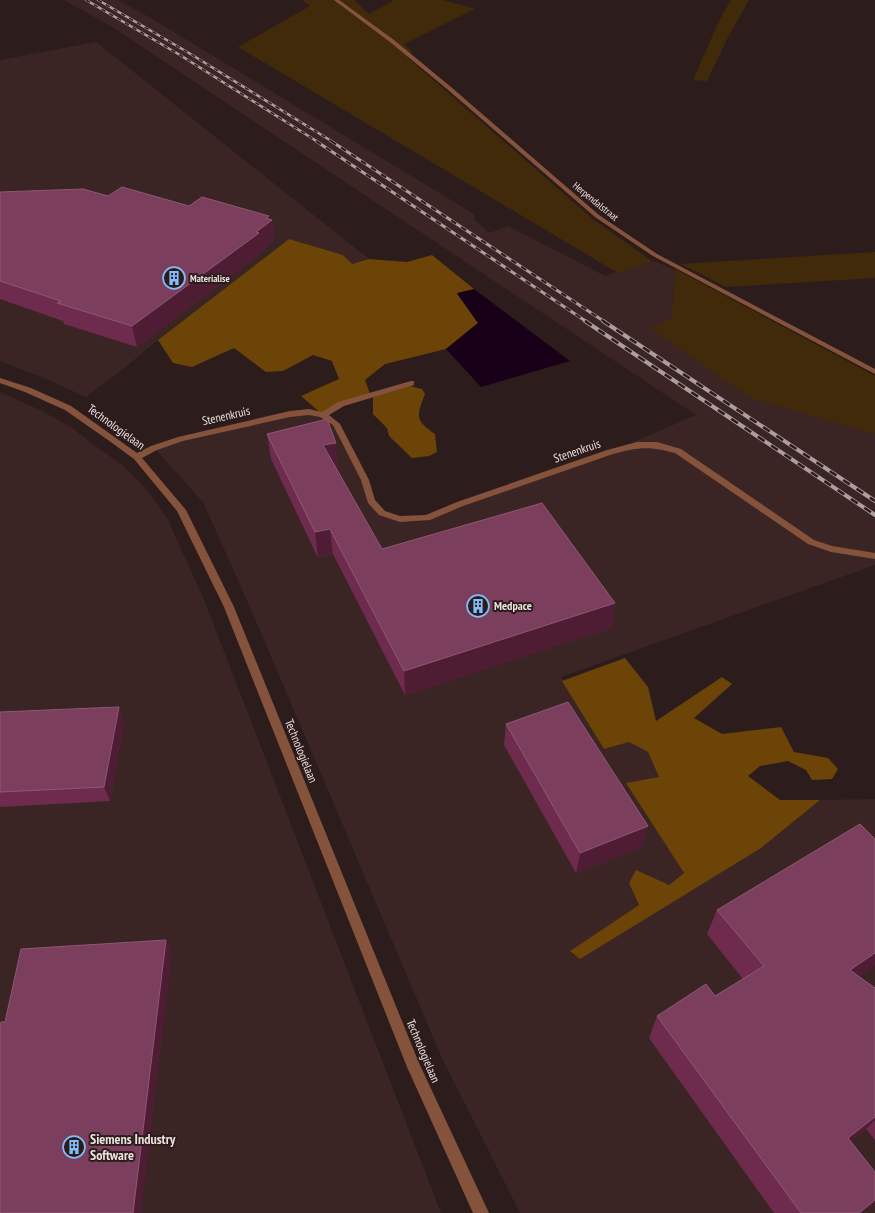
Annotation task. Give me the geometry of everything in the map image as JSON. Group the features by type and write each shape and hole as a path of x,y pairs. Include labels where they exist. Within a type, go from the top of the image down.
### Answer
{"street":[{"name":"Herpendalstraat","path":"336,0 392,41 432,74 597,216 655,255 875,372"},
{"name":"Technologielaan","path":"0,380 28,390 68,408 137,457 181,510 229,608 414,1067 481,1213"},
{"path":"322,415 341,404 411,383"},
{"name":"Stenenkruis","path":"137,457 154,448 180,439 290,414 309,412 322,415 336,424 365,480 371,501 382,513 400,519 427,518 460,504 610,452 637,445 657,445 678,451 811,542 831,549 875,556"}],"shaded area":[{"path":"64,0 118,0 149,17 474,214 475,220 489,233 508,226 605,276 651,260 676,270 875,433 875,565 561,677 604,749 629,742 648,752 659,777 627,784 684,873 669,885 630,883 639,905 570,951 761,848 820,800 875,799 875,1213 520,1213 442,1058 250,607 203,502 154,448 309,412 336,424 371,501 382,513 400,519 427,518 610,452 696,415 112,27"},
{"path":"302,0 354,0 369,14 394,0 443,0 475,9 404,44 412,52 408,58 594,220 652,261 618,273 238,47 310,6"},
{"path":"731,0 749,0 728,37 707,81 693,80 720,19"},
{"path":"96,42 369,259 351,264 343,255 289,239 86,397 44,378 0,361 0,60"},
{"path":"289,239 343,255 352,264 369,259 407,262 432,255 474,289 457,294 478,323 446,349 385,364 365,380 370,394 323,415 301,396 339,379 332,361 313,355 283,371 266,372 234,348 192,367 173,363 158,340"},
{"path":"875,252 875,278 726,287 681,264"},
{"path":"675,269 875,376 875,434 751,398 650,328 672,319"},
{"path":"474,289 570,361 481,387 446,349 478,323 457,293"},
{"path":"410,386 422,389 425,394 420,407 419,417 423,425 435,434 437,452 429,456 412,458 389,436 387,428 373,414 373,397"},
{"path":"0,392 40,410 71,427 122,465 148,491 168,520 205,602 441,1213 0,1213"},
{"path":"625,658 648,687 656,721 722,677 732,684 694,718 722,734 781,727 794,752 828,758 838,769 832,779 812,780 806,770 788,761 760,766 748,776 780,800 820,800 761,848 580,959 570,951 639,905 629,883 636,870 669,885 684,873 626,783 659,777 648,752 629,742 604,749 562,681"}],"building":[{"name":"Materialise","path":"122,187 189,206 202,197 269,216 266,218 272,220 256,232 259,233 132,326 57,303 61,301 0,281 0,192 83,189 108,196"},
{"path":"327,419 336,443 323,445 382,549 542,503 615,603 404,671 330,529 315,532 267,434"},
{"path":"568,702 648,826 580,853 506,724"},
{"path":"119,707 104,787 0,792 0,712"},
{"path":"860,824 875,839 875,953 850,970 875,988 875,1117 848,1138 875,1172 875,1200 859,1213 801,1213 657,1016 706,984 715,996 764,966 717,910"},
{"name":"Siemens Industry Software","path":"166,940 133,1213 0,1213 0,1027 1,1022 5,1022 21,949"}],"railway":[{"path":"86,0 180,55 318,142"},
{"path":"98,0 189,53 333,142"},
{"path":"316,141 587,322"},
{"path":"331,141 605,322"},
{"path":"585,321 875,515"},
{"path":"603,321 875,501"}],"place":[{"name":"Materialise","path":"174,278"},
{"name":"Medpace","path":"478,606"},
{"name":"Siemens Industry Software","path":"74,1147"}]}
